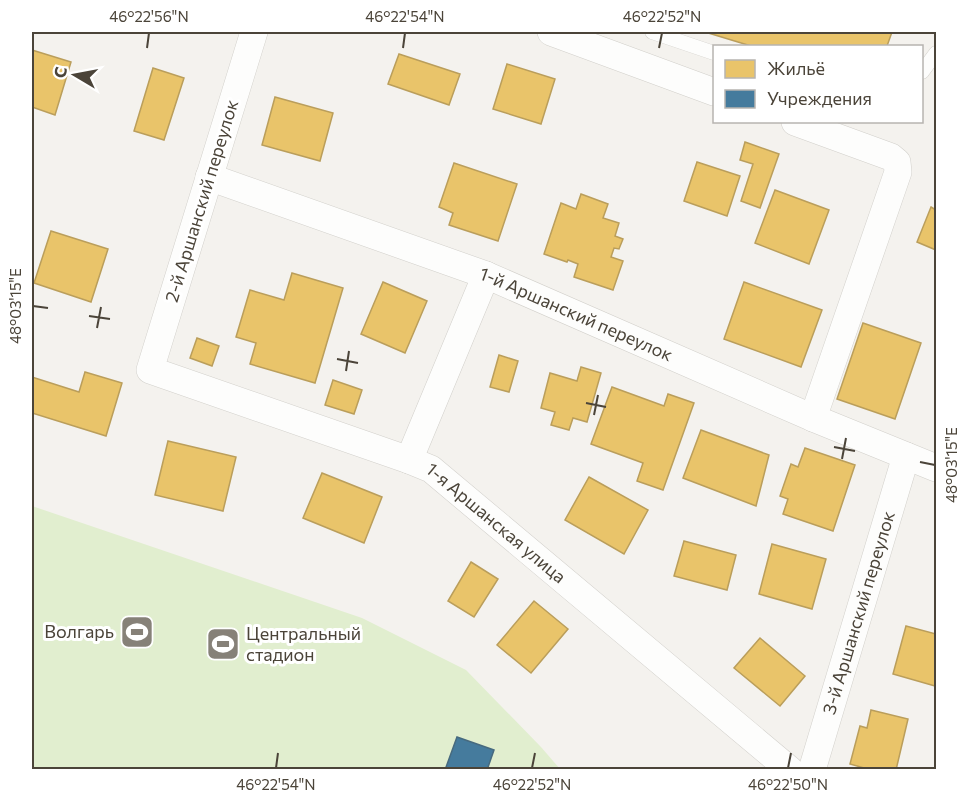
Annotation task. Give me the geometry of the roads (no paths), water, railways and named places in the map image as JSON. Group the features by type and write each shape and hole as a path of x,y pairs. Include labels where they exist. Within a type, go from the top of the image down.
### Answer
{"street":[{"name":"2-й Аршанский переулок","path":"150,370 254,32"},
{"path":"550,32 713,92"},
{"path":"798,123 891,157 897,162 898,172 813,418"},
{"name":"1-й Аршанский переулок","path":"209,177 486,275 813,418 936,468"},
{"path":"409,460 486,275"},
{"name":"1-я Аршанская улица","path":"150,370 431,469 790,770"},
{"name":"3-й Аршанский переулок","path":"812,770 906,456"}],"lane":[{"path":"652,32 713,53"},
{"path":"923,69 936,53"}],"place":[{"name":"Волгарь","path":"137,632"},
{"name":"Центральный стадион","path":"223,644"}]}
